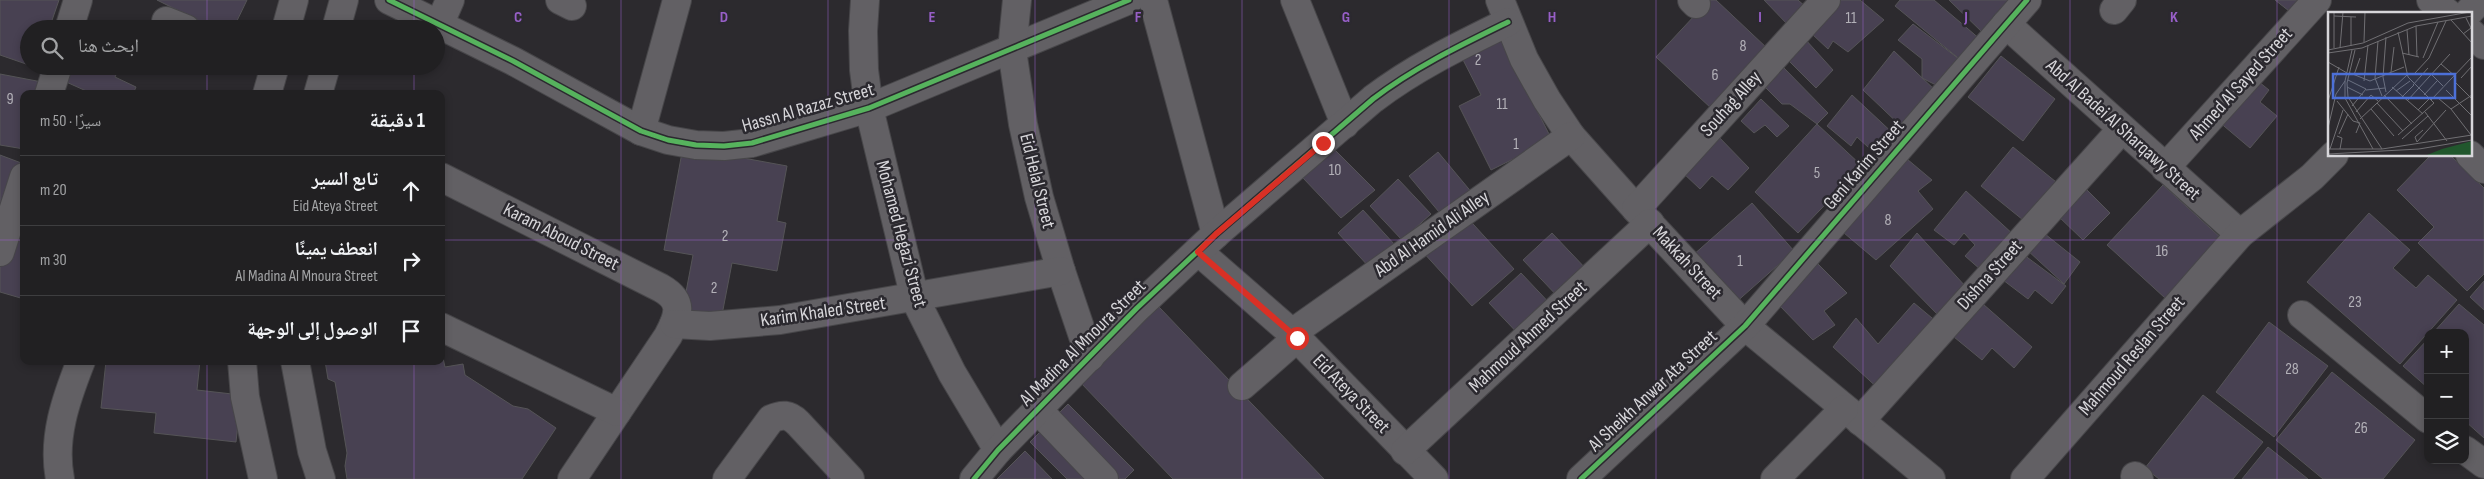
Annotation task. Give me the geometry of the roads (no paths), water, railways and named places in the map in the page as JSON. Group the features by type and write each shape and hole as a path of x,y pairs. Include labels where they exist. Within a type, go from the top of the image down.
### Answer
{"street":[{"path":"72,20 78,0"},
{"path":"288,20 294,0"},
{"path":"338,20 344,0"},
{"name":"Hassn Al Razaz Street","path":"389,0 445,12 641,131 668,140 696,145 752,143 869,108 1129,0"},
{"path":"641,131 677,0"},
{"name":"Mohamed Hegazi Street","path":"865,0 863,32 864,70 869,108 915,298 952,373 998,450"},
{"name":"Eid Helal Street","path":"1018,0 1012,50 1023,124 1039,197 1061,272 1090,357"},
{"path":"1153,0 1208,243"},
{"path":"1295,0 1345,124"},
{"name":"Souhag Alley","path":"1643,216 1826,0"},
{"name":"Geni Karim Street","path":"1745,326 2027,0"},
{"name":"Ahmed Al Sayed Street","path":"2164,168 2317,0"},
{"path":"2431,0 2446,12"},
{"path":"2469,12 2480,0"},
{"name":"Al Madina Al Mnoura Street","path":"974,479 998,450 1137,308 1208,243 1345,124 1400,79 1504,11"},
{"name":"Makkah Street","path":"1504,11 1528,67 1571,136 1643,216 1745,326 1930,479"},
{"name":"Abd Al Badei Al Sharqawy Street","path":"2006,24 2121,130 2240,234"},
{"path":"2472,34 2484,45"},
{"path":"50,90 55,75"},
{"path":"268,90 272,75"},
{"path":"319,90 323,75"},
{"name":"Dishna Street","path":"1775,479 1852,415 2121,130"},
{"name":"Abd Al Hamid Ali Alley","path":"1242,386 1295,335 1571,136"},
{"name":"Mahmoud Reslan Street","path":"2025,479 2240,234 2312,177 2333,156"},
{"path":"2471,156 2484,168"},
{"name":"Karam Aboud Street","path":"445,179 661,288 673,295 675,313"},
{"path":"0,252 20,190"},
{"name":"Mahmoud Ahmed Street","path":"1405,451 1643,216"},
{"name":"Eid Ateya Street","path":"1208,243 1405,451 1434,479"},
{"name":"Karim Khaled Street","path":"675,313 710,326 780,320 1061,272"},
{"path":"572,479 617,412 675,313"},
{"path":"2302,315 2424,416"},
{"name":"Al Sheikh Anwar Ata Street","path":"1581,479 1745,326"},
{"path":"445,329 617,412"},
{"path":"60,479 59,432 68,395 79,365"},
{"path":"242,365 245,397 263,479"},
{"path":"296,365 312,451 321,479"},
{"path":"1038,410 1104,479"},
{"path":"727,479 771,419 780,415 790,416 850,479"},
{"path":"2469,453 2484,464"}]}
